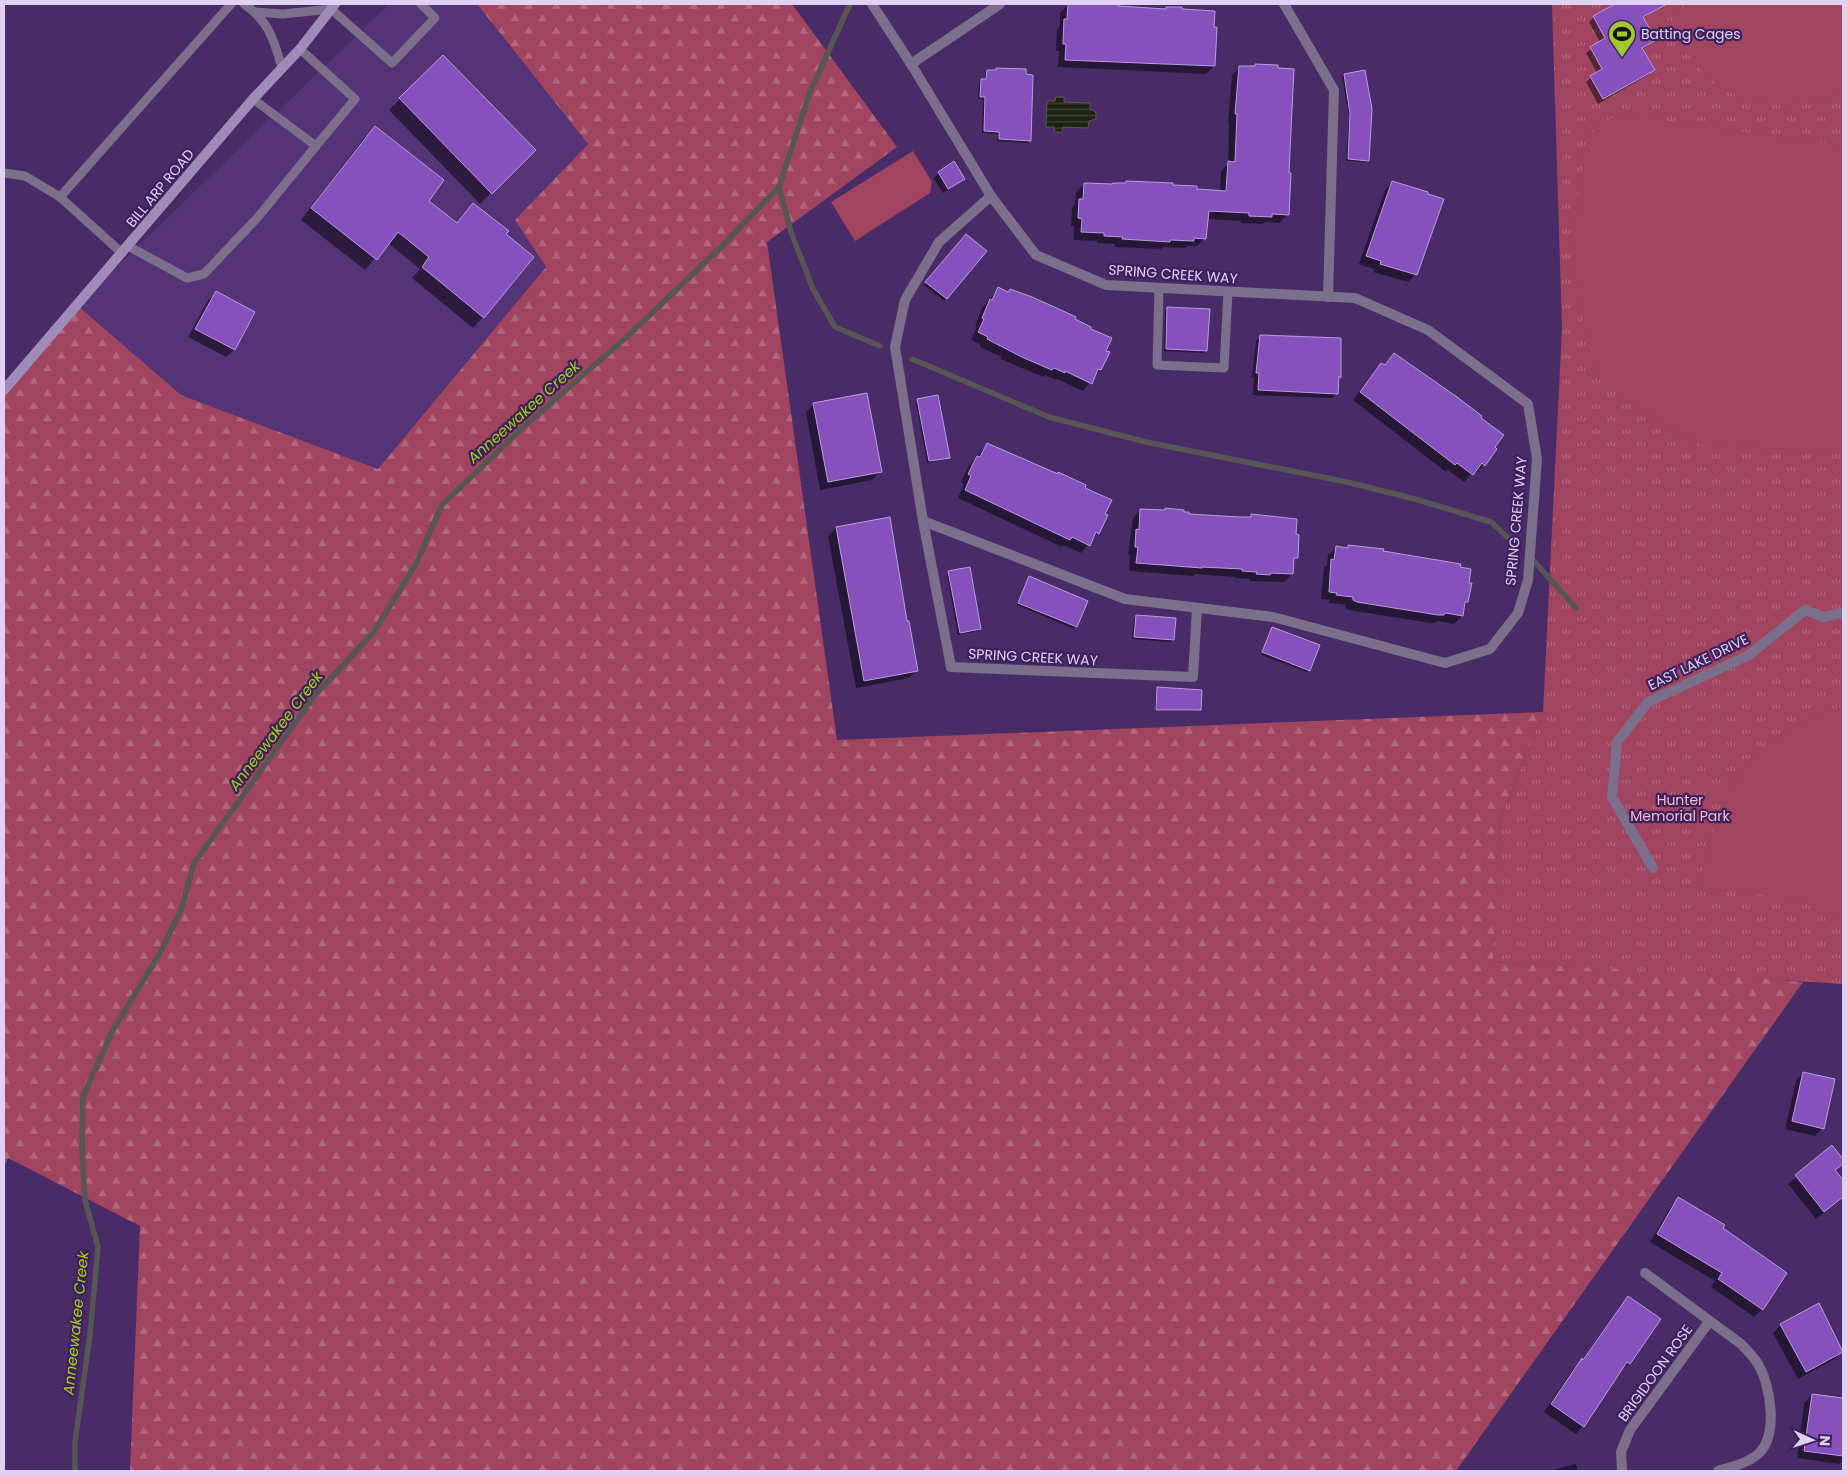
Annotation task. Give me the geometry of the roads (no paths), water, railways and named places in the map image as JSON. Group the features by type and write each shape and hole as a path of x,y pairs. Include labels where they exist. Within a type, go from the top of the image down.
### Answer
{"main road":[{"name":"BILL ARP ROAD","path":"4,390 253,99 300,49 333,6"}],"street":[{"name":"SPRING CREEK WAY","path":"872,4 911,64 991,196 1036,255 1106,285 1355,298 1428,330 1528,404 1537,459 1528,580 1518,614 1490,649 1445,663 1273,617 1125,599 923,521"},
{"path":"911,64 1000,4"},
{"path":"1284,4 1334,90 1328,297"},
{"name":"SPRING CREEK WAY","path":"991,196 939,242 905,300 895,347 923,521 951,667 1193,677 1197,608"},
{"name":"EAST LAKE DRIVE","path":"1653,868 1612,797 1617,742 1648,702 1749,654 1805,610 1824,617 1843,613"},
{"name":"BRIGIDOON ROSE","path":"1645,1273 1741,1344 1759,1366 1766,1385 1771,1408 1768,1436 1764,1447 1758,1455 1749,1460 1718,1471"},
{"name":"BRIGIDOON ROSE","path":"1622,1471 1622,1452 1630,1430 1709,1322"}],"lane":[{"path":"60,197 231,4"},
{"path":"244,4 256,12 272,34 282,68"},
{"path":"256,12 283,14 333,6 392,63 435,18 421,4"},
{"path":"4,173 25,176 60,197 125,249 187,278 204,274 258,217 355,99 300,49"},
{"path":"253,99 316,146"},
{"path":"1159,288 1158,366 1224,368 1228,292"}],"waterway":[{"name":"Anneewakee Creek","path":"75,1471 75,1442 90,1335 98,1247 85,1200 82,1149 83,1096 113,1030 160,953 181,910 194,863 316,694 373,633 416,564 442,505 520,430 629,335 722,246 779,187 810,92 850,4"},
{"path":"779,187 791,232 813,289 835,327 880,346"},
{"path":"912,359 1049,417 1146,442 1347,482 1415,499 1491,522 1516,545"},
{"path":"1534,561 1576,608"}],"place":[{"name":"Batting Cages","path":"1622,58"}],"park label":[{"name":"Hunter Memorial Park","path":"1680,808"}]}
